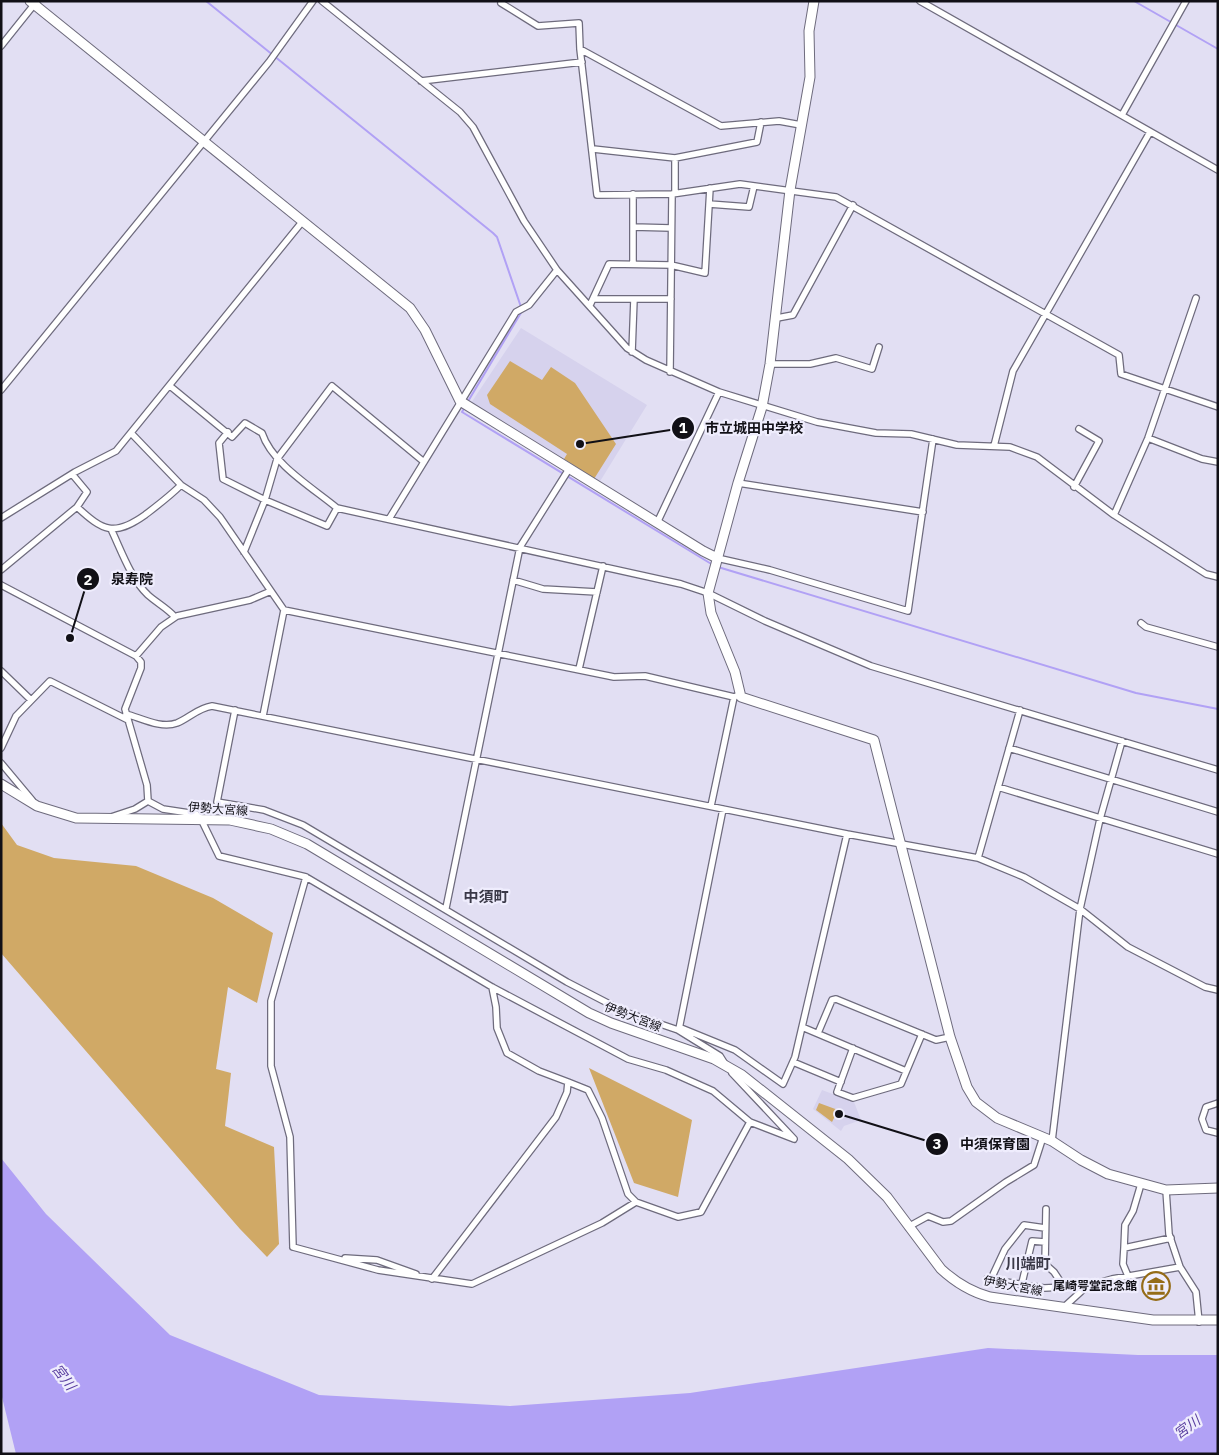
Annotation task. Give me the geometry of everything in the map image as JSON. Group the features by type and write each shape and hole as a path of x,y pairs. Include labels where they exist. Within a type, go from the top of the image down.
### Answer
{"street":[{"path":"1,390 271,60 314,1"},
{"path":"322,1 447,100 473,127 524,221 557,270 592,302 632,352 670,372 719,392 762,407 835,426 876,433 911,434 957,445 994,446 1023,450 1038,457 1074,487 1114,515 1206,574 1218,577"},
{"path":"710,806 737,696 735,672 711,613 708,592 738,483 762,407 770,364 777,318 790,190 810,77 809,31 814,1"},
{"path":"920,1 1218,170"},
{"path":"1122,115 1186,1"},
{"path":"1,46 34,2 410,308 425,330 463,404 717,560 770,570 908,611 933,439"},
{"path":"500,4 538,26 579,23 580,49 597,195 673,193 740,184 829,195 853,205 1119,355 1121,374 1218,407"},
{"path":"580,49 721,126 779,121 801,126"},
{"path":"421,81 582,62"},
{"path":"592,149 675,158 757,142 761,122"},
{"path":"994,446 1013,372 1150,132"},
{"path":"670,372 671,228 675,158"},
{"path":"709,204 749,207 754,186"},
{"path":"592,302 609,264 671,265 705,273 710,188"},
{"path":"632,264 633,194"},
{"path":"777,318 793,315 853,205"},
{"path":"1,518 72,474 116,452 302,222"},
{"path":"633,227 671,228"},
{"path":"389,519 522,308 557,270"},
{"path":"1114,515 1148,438 1196,298"},
{"path":"632,352 634,299"},
{"path":"592,302 670,299"},
{"path":"770,364 810,364 836,358 872,369 879,347"},
{"path":"170,386 232,437 245,423 262,433 267,447 278,459 337,508 520,547 708,592 765,621 871,666 1218,770"},
{"path":"244,552 265,500 278,459 332,386 424,462"},
{"path":"657,524 719,392"},
{"path":"1074,487 1099,441 1079,429"},
{"path":"228,432 219,443 224,479 265,500 327,526 337,508"},
{"path":"132,434 181,485 204,500 220,517 284,610 262,716"},
{"path":"1148,438 1202,459 1218,462"},
{"path":"446,908 520,547 568,470"},
{"path":"1,570 77,507 87,492 72,474"},
{"path":"738,483 923,512"},
{"path":"77,507 92,521 112,529 123,529 159,505 181,485"},
{"path":"112,529 138,583 148,595 163,604 175,618"},
{"path":"579,669 603,566"},
{"path":"513,580 550,590 597,592"},
{"path":"1,585 136,656 141,662 142,668 125,709 147,785 148,801"},
{"path":"136,656 161,627 175,618 250,600 272,591"},
{"path":"284,610 614,677 645,676 737,696 874,740 950,1037 967,1088 976,1102 998,1118 1048,1139 1080,1160 1108,1174 1166,1190 1218,1188"},
{"path":"1141,623 1146,627 1218,647"},
{"path":"1,671 31,700"},
{"path":"1,748 16,716 50,681 127,717 164,725 176,723 204,707 212,706 235,710 847,834 978,858 1024,877 1080,909 1128,947 1205,987 1218,990"},
{"path":"235,710 217,802 264,810 290,819 446,908 576,987 625,1012 679,1029 735,1050 783,1084 793,1062 802,1027 847,834"},
{"path":"978,858 1020,710"},
{"path":"908,1227 928,1216 943,1222 951,1221 1006,1182 1034,1165 1048,1139 1080,909 1100,819 1122,741"},
{"path":"1010,748 1218,812"},
{"path":"1,763 37,806"},
{"name":"伊勢大宮線","path":"1,784 37,806 76,818 230,820 257,825 307,844 589,1013 611,1023 694,1052 727,1066 742,1075 848,1159 887,1197 941,1269 950,1278 971,1290 990,1297 1153,1320 1199,1322 1218,1320"},
{"path":"998,787 1218,854"},
{"path":"110,818 135,809 148,801"},
{"path":"148,801 163,809 196,814 201,819 219,856 306,877 492,987 628,1059 666,1070 713,1091 750,1122 794,1139 720,1056 679,1029"},
{"path":"679,1029 723,809"},
{"path":"306,877 271,1001 272,1066 290,1137 293,1247 310,1254 378,1270 472,1284 602,1223 636,1202"},
{"path":"492,987 497,1028 507,1053 540,1071 582,1086 588,1090 602,1118 628,1194 636,1202 678,1217 701,1212 750,1122"},
{"path":"818,1033 832,1000 836,999 936,1040 950,1037"},
{"path":"802,1027 906,1071"},
{"path":"853,1048 837,1092 853,1098 901,1084 922,1034"},
{"path":"793,1062 840,1082"},
{"path":"432,1279 556,1117 567,1092 568,1082"},
{"path":"1218,1103 1206,1107 1202,1119 1206,1130 1218,1133"},
{"path":"1128,1276 1123,1264 1125,1225 1133,1211 1141,1184"},
{"path":"1166,1190 1171,1238 1180,1267 1196,1292 1199,1322"},
{"path":"1046,1209 1044,1264 1054,1272 1064,1288"},
{"path":"1045,1228 1024,1225 1005,1250 989,1279 1044,1288 1064,1288 1087,1286 1128,1276 1180,1267"},
{"path":"1124,1248 1171,1238"},
{"path":"1022,1283 1032,1241 1045,1242"},
{"path":"332,1258 377,1260 432,1279"},
{"path":"1063,1308 1087,1286"}],"shaded area":[{"path":"521,328 647,405 599,483 471,403"},
{"path":"510,361 542,380 551,367 575,383 616,444 594,479 564,459 567,454 490,404 487,395"},
{"path":"1,823 17,845 54,858 136,866 213,898 273,933 257,1003 228,987 216,1069 231,1073 225,1126 274,1147 279,1244 267,1257 240,1229 1,953"},
{"path":"589,1068 692,1120 678,1197 634,1183"},
{"path":"822,1090 854,1102 861,1120 844,1126 841,1131 813,1109"},
{"path":"819,1103 838,1110 832,1122 816,1110"}],"water":[{"name":"宮川","path":"1,1158 46,1214 170,1335 319,1395 510,1406 690,1393 988,1348 1138,1355 1218,1355 1218,1454 16,1454 1,1393"}],"waterway":[{"path":"206,1 493,233 497,237 521,307"},
{"path":"1134,1 1218,49"},
{"path":"467,403 522,311"},
{"path":"465,407 462,412 713,565"},
{"path":"718,567 1136,693 1218,709"}],"place":[{"name":"市立城田中学校","path":"580,444"},
{"name":"泉寿院","path":"70,638"},
{"name":"中須保育園","path":"839,1114"},
{"name":"尾崎咢堂記念館","path":"1156,1286"}],"district":[{"name":"中須町","path":"486,897"},
{"name":"川端町","path":"1028,1264"}]}
